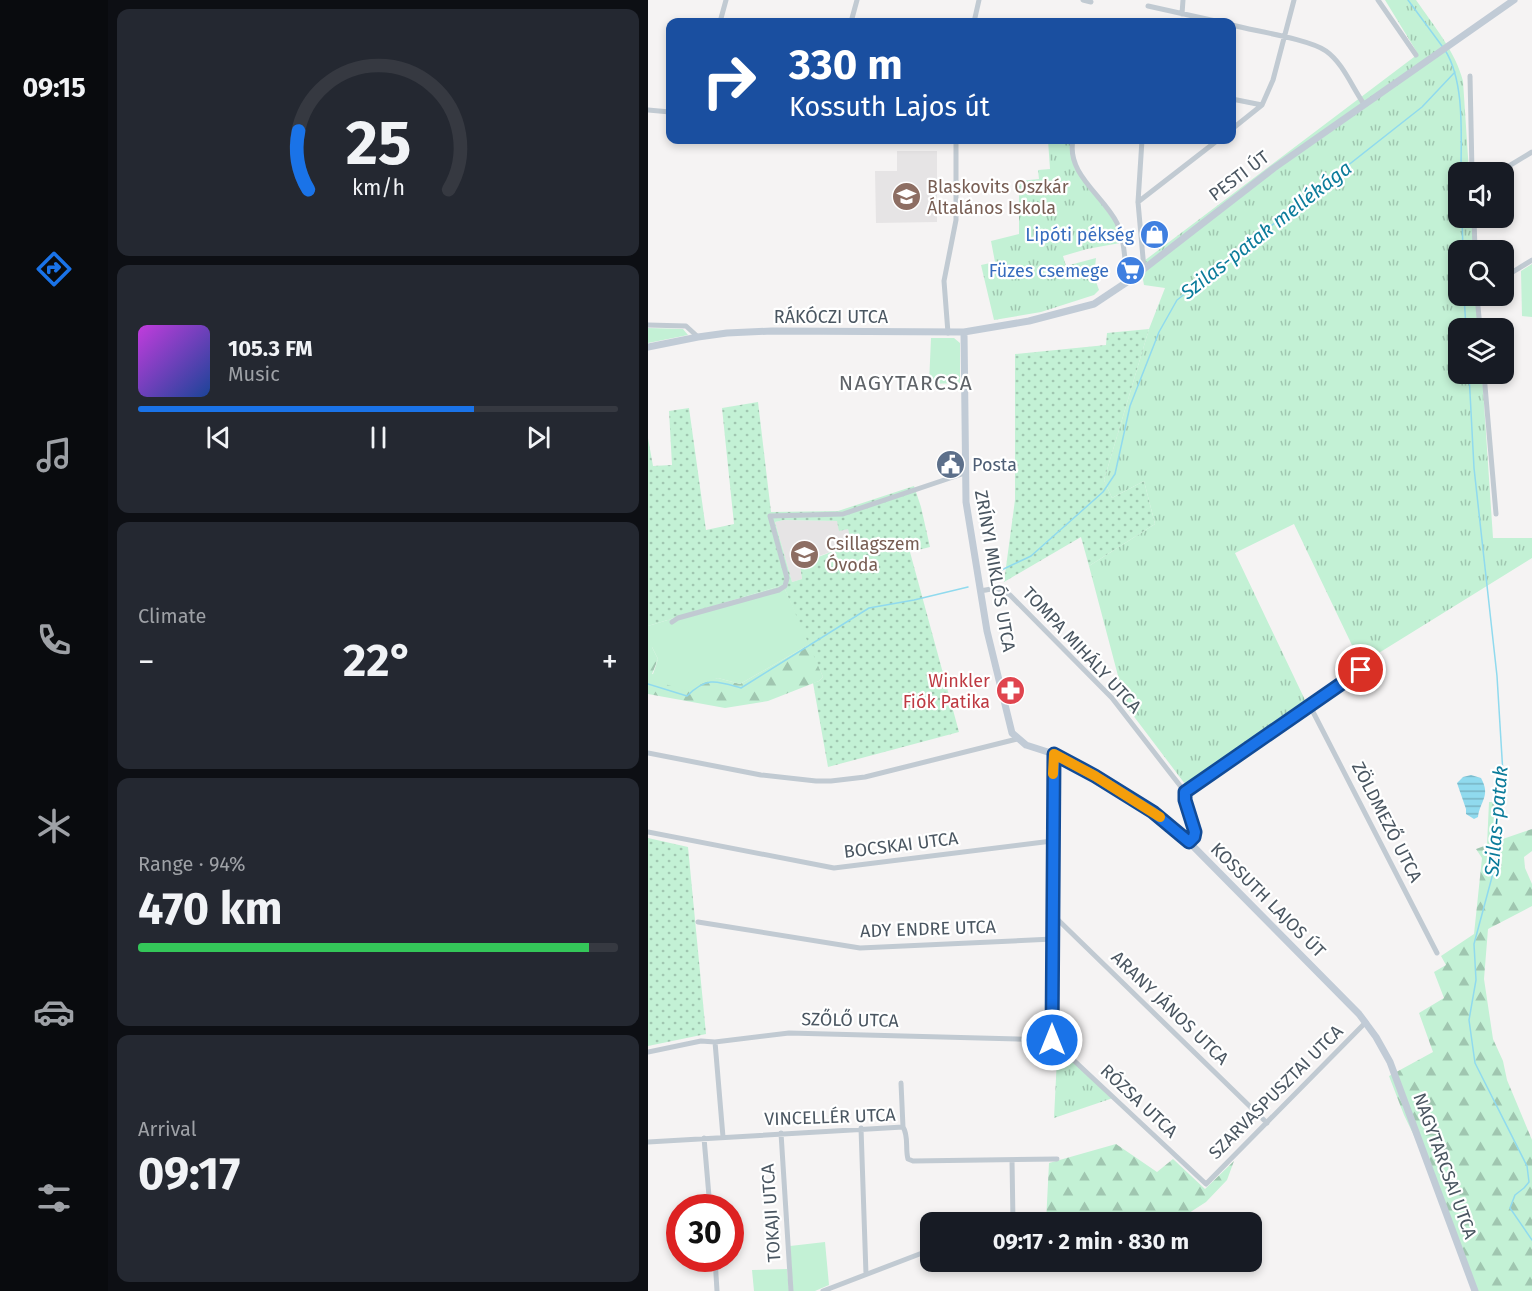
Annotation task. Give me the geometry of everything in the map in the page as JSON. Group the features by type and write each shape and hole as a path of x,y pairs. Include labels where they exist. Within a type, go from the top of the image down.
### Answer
{"main road":[{"name":"PESTI ÚT","path":"964,332 1029,321 1094,304 1127,282 1274,168 1514,0"},
{"name":"RÁKÓCZI UTCA","path":"648,348 698,337 772,331 964,332"},
{"name":"ZRÍNYI MIKLÓS UTCA","path":"964,332 966,502 987,631 1012,733 1017,739"},
{"name":"KOSSUTH LAJOS ÚT","path":"1017,739 1026,745 1054,754 1095,776 1153,812 1189,842 1366,1022 1385,1052"},
{"name":"NAGYTARCSAI UTCA","path":"1385,1052 1475,1291"}],"street":[{"path":"721,18 726,0"},
{"path":"852,18 856,0"},
{"path":"975,18 979,0"},
{"path":"1083,0 1091,2"},
{"path":"1182,14 1183,0"},
{"path":"1236,126 1262,105 1273,80 1294,0"},
{"path":"1378,0 1416,55"},
{"path":"1148,6 1201,18"},
{"path":"1236,26 1312,44 1326,51 1364,104"},
{"path":"1470,76 1472,162"},
{"path":"1236,100 1262,105"},
{"path":"648,110 666,112"},
{"path":"948,333 944,281 957,206 956,144"},
{"path":"1073,144 1074,159 1078,170 1117,223 1122,241 1127,282"},
{"path":"1142,144 1138,201 1144,269"},
{"path":"1138,201 1213,144"},
{"path":"1514,163 1532,152"},
{"path":"1514,271 1532,260"},
{"name":"RÁKÓCZI UTCA","path":"648,325 687,326 698,337"},
{"path":"1485,384 1496,514"},
{"path":"672,622 678,618 779,590 785,586 787,578 770,516 843,514 965,473"},
{"name":"TOMPA MIHÁLY UTCA","path":"980,589 998,588 1010,595 1112,698 1185,792 1185,800 1195,832 1189,842"},
{"path":"1185,792 1361,670"},
{"name":"ZÖLDMEZŐ UTCA","path":"1310,706 1437,953"},
{"path":"648,753 761,774 831,781 865,777 1017,739"},
{"path":"1052,1040 1054,754"},
{"name":"BOCSKAI UTCA","path":"648,832 834,868 1052,841"},
{"name":"ARANY JÁNOS UTCA","path":"1052,914 1268,1124"},
{"name":"ADY ENDRE UTCA","path":"698,922 860,948 1053,939"},
{"name":"SZARVASPUSZTAI UTCA","path":"1206,1184 1268,1124 1366,1022"},
{"name":"SZŐLŐ UTCA","path":"648,1052 689,1042 715,1042 789,1033 1052,1040"},
{"name":"RÓZSA UTCA","path":"1052,1040 1206,1184"},
{"path":"715,1042 723,1137"},
{"path":"902,1083 903,1127"},
{"name":"VINCELLÉR UTCA","path":"648,1142 903,1127 906,1131 908,1160 1057,1159"},
{"path":"861,1128 866,1274"},
{"name":"TOKAJI UTCA","path":"781,1133 791,1291"},
{"path":"704,1138 709,1194"},
{"path":"1012,1160 1013,1212"},
{"path":"823,1291 920,1254"},
{"path":"716,1272 717,1291"}],"shaded area":[{"name":"Blaskovits Oszkár Általános Iskola","path":"897,151 937,151 937,222 876,223 875,171 897,171"},
{"name":"Csillagszem Óvoda","path":"784,520 837,521 848,528 852,544 800,563 802,579 792,582 775,522"}],"green space":[{"path":"1385,0 1416,0 1455,59 1463,81 1468,162 1448,162 1448,228 1473,228 1473,240 1448,240 1448,306 1478,306 1478,318 1448,318 1448,384 1483,384 1493,538 1532,538 1532,558 1361,664 1294,524 1235,553 1305,700 1185,784 1126,706 1089,566 1155,524 1144,481 1112,498 1104,480 1149,329 1165,288 1144,285 1140,264 1418,54"},
{"path":"1048,144 1072,144 1075,166 1116,224 1120,243 1063,256 1066,266 1096,258 1094,276 1099,290 1094,295 1041,312 994,320 981,265 995,262 991,241 1019,234 1019,181 1039,179 1038,170 1050,169"},
{"path":"1532,264 1532,317 1522,316 1521,271"},
{"path":"648,328 683,329 688,335 648,343"},
{"path":"1149,329 1104,480 1112,498 1144,481 1155,524 1089,566 1081,537 1004,582 1015,500 1015,354 1106,345 1107,333"},
{"path":"931,338 954,338 960,343 960,383 929,384"},
{"path":"758,402 771,512 838,511 914,486 930,547 910,552 959,732 828,767 813,683 823,677 783,585 648,626 648,438 653,466 672,465 669,411 689,408 706,530 734,524 722,408","holes":["784,520 837,521 839,531 848,529 852,544 800,564 802,579 792,582 775,522"]},
{"path":"783,585 810,644 740,684 718,678 685,690 651,680 658,659 652,647 648,647 648,626"},
{"path":"810,644 823,677 819,681 768,701 725,708 648,694 648,647 652,647 658,659 652,674 706,681 718,678 740,684"},
{"path":"1489,802 1500,802 1497,841 1532,829 1532,851 1524,857 1525,868 1532,884 1532,906 1488,929 1484,979 1493,1039 1532,1140 1532,1291 1474,1291 1418,1144 1389,1076 1433,1052 1419,1013 1444,998 1434,972 1446,965 1441,956 1474,934 1482,858 1476,849 1487,845"},
{"path":"648,838 688,847 706,1034 648,1046"},
{"path":"1055,1042 1113,1098 1054,1118 1057,1058"},
{"path":"1116,1144 1157,1172 1173,1159 1205,1189 1234,1161 1227,1180 1206,1202 1190,1212 1047,1212 1049,1163"},
{"path":"825,1242 829,1285 815,1291 793,1291 790,1246"},
{"path":"787,1269 789,1291 754,1291 752,1270"}],"water":[{"path":"1471,775 1481,778 1485,789 1478,817 1474,819 1466,814 1457,783 1463,777"}],"waterway":[{"name":"Szilas-patak","path":"1408,0 1442,46"},
{"name":"Szilas-patak","path":"1445,50 1456,77 1459,93 1461,162"},
{"name":"Szilas-patak mellékága","path":"991,575 1031,556 1103,492 1115,474 1130,406 1159,332 1177,300 1422,107 1455,72"},
{"name":"Szilas-patak","path":"1462,228 1463,240"},
{"name":"Szilas-patak","path":"1465,306 1465,318"},
{"name":"Szilas-patak","path":"1470,384 1474,468 1497,676 1503,774 1496,862 1474,944 1476,980 1469,1020 1475,1063 1527,1166 1529,1182 1515,1195 1510,1208 1532,1240"},
{"name":"Szilas-patak mellékága","path":"648,684 687,696 700,685 712,682 741,688 869,608 968,587"}],"slow traffic":[{"path":"1053,774 1054,754 1095,776 1160,817"}],"place":[{"name":"Blaskovits Oszkár Általános Iskola","path":"906,197"},
{"name":"Lipóti pékség","path":"1155,235"},
{"name":"Füzes csemege","path":"1130,271"},
{"name":"Posta","path":"951,465"},
{"name":"Csillagszem Óvoda","path":"805,554"},
{"name":"Winkler Fiók Patika","path":"1011,691"}],"district":[{"name":"NAGYTARCSA","path":"906,383"}],"route":[{"path":"1052,1040 1054,754 1153,812 1189,842 1195,832 1185,800 1185,792 1361,670"}]}
